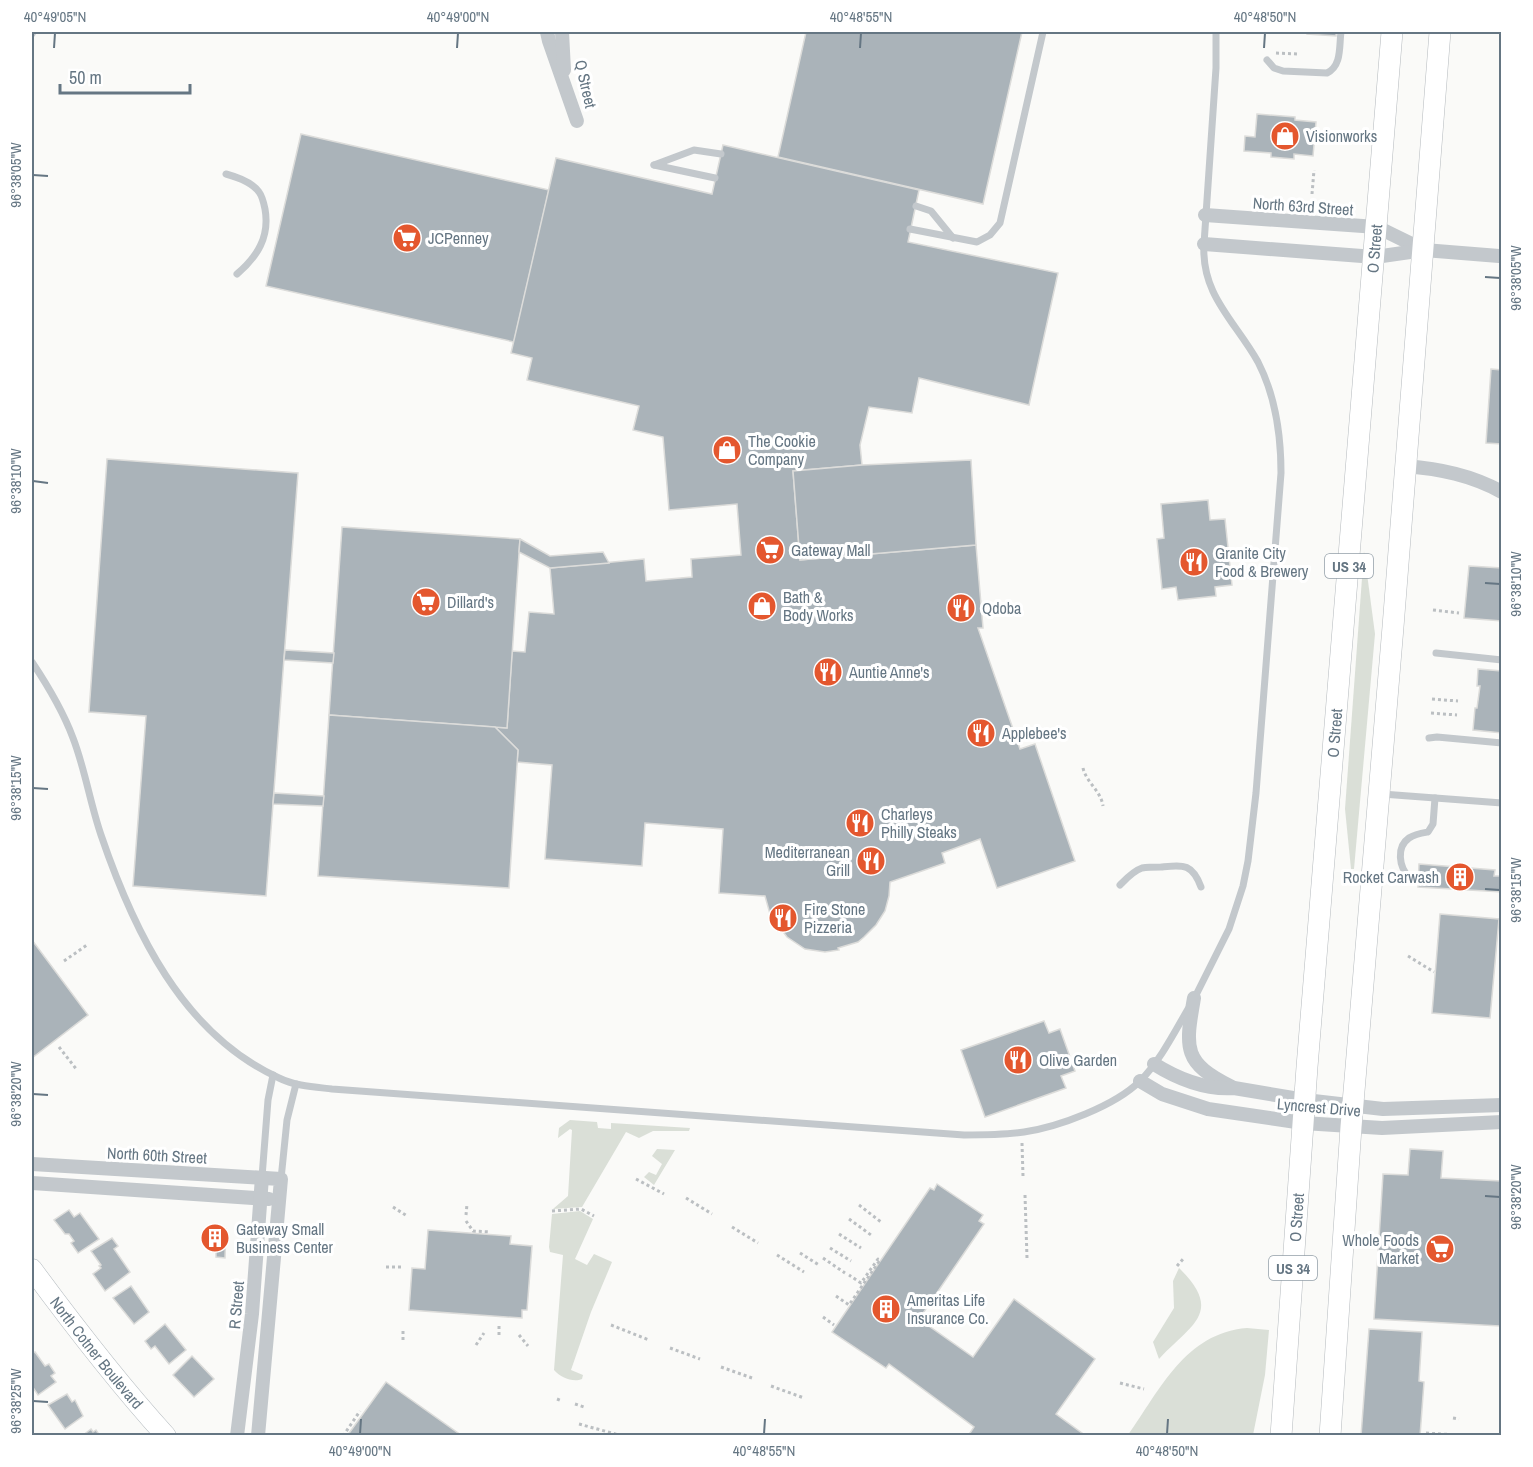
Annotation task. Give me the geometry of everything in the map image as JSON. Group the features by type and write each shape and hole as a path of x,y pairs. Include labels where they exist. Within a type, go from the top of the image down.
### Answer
{"main road":[{"name":"O Street","path":"1281,1436 1303,1123 1392,32"},
{"name":"US 34","path":"1330,1436 1352,1106 1424,250 1440,32"},
{"name":"North Cotner Boulevard","path":"32,1269 80,1335 165,1436"}],"street":[{"name":"Q Street","path":"547,32 577,121 564,70 562,32"},
{"name":"North 63rd Street","path":"1205,215 1377,227 1424,250"},
{"path":"1204,244 1375,257 1424,250 1499,256"},
{"path":"1406,466 1458,473 1502,492"},
{"path":"1194,998 1188,1031 1189,1048 1194,1061 1210,1076 1234,1088"},
{"name":"Lyncrest Drive","path":"1154,1064 1178,1077 1217,1089 1234,1088 1352,1106 1391,1109 1502,1105"},
{"name":"Lyncrest Drive","path":"1140,1081 1162,1094 1208,1109 1303,1123 1395,1128 1502,1122"},
{"name":"North 60th Street","path":"32,1164 281,1179"},
{"name":"R Street","path":"237,1436 251,1325 262,1178"},
{"path":"258,1436 281,1179"},
{"path":"32,1183 280,1200"}],"lane":[{"path":"910,229 977,242 990,235 1000,224 1043,32"},
{"path":"32,662 66,719 115,878 152,952 186,1004 216,1036 254,1065 273,1075 296,1084 367,1092 986,1135 1026,1132 1061,1122 1119,1096 1140,1081 1168,1044 1229,929 1243,886 1248,861 1256,793 1281,473 1279,427 1273,399 1258,363 1210,288 1205,272 1205,215 1216,68 1216,32"},
{"path":"1268,56 1274,68 1327,73 1333,70 1338,63 1341,32"},
{"path":"715,178 654,165 694,150 721,154"},
{"path":"226,174 248,183 259,191 267,218 261,248 237,274"},
{"path":"916,206 931,211 953,238"},
{"path":"1436,653 1502,660"},
{"path":"1429,738 1502,743"},
{"path":"1379,794 1502,803"},
{"path":"1419,878 1409,877 1403,870 1400,853 1410,838 1428,832 1433,824 1435,798"},
{"path":"1119,885 1142,868 1183,865 1192,869 1201,886"},
{"path":"262,1178 268,1100 273,1075"},
{"path":"281,1179 287,1120 296,1084"}],"path":[{"path":"1268,56 1298,54"},
{"path":"1312,194 1314,170"},
{"path":"1433,610 1460,613"},
{"path":"1432,699 1458,701"},
{"path":"1431,713 1457,715"},
{"path":"1083,768 1102,800 1103,806"},
{"path":"64,961 87,945"},
{"path":"1407,956 1434,972"},
{"path":"59,1047 77,1070"},
{"path":"1022,1148 1023,1176"},
{"path":"636,1179 664,1194"},
{"path":"1025,1195 1027,1258"},
{"path":"686,1198 712,1214"},
{"path":"466,1215 467,1204"},
{"path":"859,1205 881,1222"},
{"path":"393,1207 407,1216"},
{"path":"552,1211 581,1209 594,1216"},
{"path":"849,1219 871,1235"},
{"path":"466,1221 473,1231 490,1232"},
{"path":"732,1227 758,1243"},
{"path":"839,1234 861,1248"},
{"path":"830,1248 851,1261"},
{"path":"800,1253 819,1265"},
{"path":"777,1255 804,1272"},
{"path":"823,1258 861,1283 878,1259 880,1260 849,1305 836,1296"},
{"path":"1177,1266 1183,1259"},
{"path":"386,1267 401,1267"},
{"path":"823,1317 834,1325"},
{"path":"611,1325 650,1340"},
{"path":"499,1326 499,1335"},
{"path":"403,1340 404,1330"},
{"path":"476,1345 484,1334"},
{"path":"519,1335 528,1346"},
{"path":"670,1348 700,1359"},
{"path":"721,1367 752,1378"},
{"path":"1120,1383 1144,1389"},
{"path":"771,1386 804,1398"},
{"path":"575,1404 584,1407"},
{"path":"343,1436 360,1412"},
{"path":"1453,1418 1459,1419"},
{"path":"579,1424 619,1435"},
{"path":"1426,1433 1457,1435"}],"shaded area":[{"path":"1364,551 1375,634 1354,869 1351,869 1345,809"},
{"path":"570,1120 597,1122 598,1128 611,1129 611,1123 690,1128 689,1131 653,1131 639,1138 626,1132 582,1207 553,1209 568,1196 572,1130 570,1129 558,1138 559,1128"},
{"path":"657,1149 675,1150 654,1185 644,1177 649,1172 656,1175 662,1164 652,1156"},
{"path":"580,1211 593,1219 575,1259 587,1265 594,1254 612,1262 591,1312 571,1370 583,1375 582,1379 571,1380 554,1370 563,1255 550,1252 549,1247 552,1214"},
{"path":"1179,1268 1193,1283 1200,1296 1201,1308 1198,1318 1191,1327 1159,1359 1153,1342 1174,1308 1173,1281"},
{"path":"1247,1328 1269,1330 1265,1375 1253,1435 1128,1435 1163,1383 1191,1352 1207,1340 1225,1332"}],"building":[{"path":"806,32 1022,32 983,204 778,157"},
{"path":"1307,32 1336,32 1336,36 1307,34"},
{"name":"Visionworks","path":"1257,114 1295,117 1295,120 1316,122 1313,156 1294,154 1294,159 1271,157 1271,153 1244,151 1245,136 1255,137"},
{"name":"JCPenney","path":"301,134 549,190 514,342 266,286"},
{"name":"Gateway Mall","path":"723,145 919,190 908,242 1058,273 1029,405 919,378 912,413 869,407 860,445 862,465 793,471 800,560 976,545 983,628 978,628 1020,749 1035,744 1075,861 997,888 980,839 942,853 945,863 890,882 885,911 876,925 858,942 838,948 839,950 825,952 805,949 787,937 770,914 765,896 719,893 723,829 645,823 642,866 545,859 552,765 517,762 518,750 495,727 507,728 512,651 525,652 529,612 554,614 550,568 644,559 646,581 692,577 691,559 741,555 737,504 669,510 663,437 633,430 639,406 527,380 532,358 511,353 556,158 712,194"},
{"path":"1491,369 1502,370 1502,444 1486,443"},
{"path":"107,459 298,473 266,896 133,886 146,716 89,712"},
{"path":"971,460 976,545 800,560 793,471"},
{"name":"Granite City Food & Brewery","path":"1208,500 1210,520 1225,519 1232,585 1215,587 1216,596 1178,600 1176,587 1162,589 1157,539 1164,538 1161,504"},
{"name":"Dillard's","path":"342,527 520,539 507,728 329,715"},
{"path":"520,539 550,556 603,552 609,563 550,568 519,552"},
{"path":"1469,566 1502,568 1502,621 1464,618"},
{"path":"285,650 334,653 333,663 284,660"},
{"path":"1478,669 1502,671 1502,733 1473,730 1480,686 1477,686"},
{"path":"329,715 495,727 518,750 509,888 318,876"},
{"path":"274,793 324,796 323,806 273,804"},
{"name":"Rocket Carwash","path":"1419,864 1495,870 1494,876 1502,876 1502,892 1418,887"},
{"path":"1440,914 1499,919 1490,1018 1432,1013"},
{"path":"32,940 88,1015 32,1058"},
{"name":"Olive Garden","path":"1044,1021 1049,1033 1060,1029 1075,1071 1061,1076 1066,1088 985,1117 961,1050"},
{"name":"Whole Foods Market","path":"1410,1149 1443,1151 1441,1178 1502,1181 1500,1326 1374,1319 1383,1174 1408,1175"},
{"name":"Ameritas Life Insurance Co.","path":"937,1184 983,1215 979,1221 984,1224 919,1319 973,1357 1014,1299 1095,1359 1056,1414 1086,1436 968,1436 974,1427 889,1364 886,1368 832,1332 930,1188 934,1190"},
{"path":"69,1210 74,1217 80,1213 99,1239 78,1253 71,1243 74,1241 69,1234 65,1234 54,1220"},
{"name":"Gateway Small Business Center","path":"206,1228 226,1229 225,1258 216,1257 216,1247 205,1247"},
{"path":"428,1230 511,1236 510,1244 532,1246 527,1310 522,1310 522,1318 409,1310 412,1268 425,1269"},
{"path":"112,1238 118,1246 114,1249 130,1272 105,1291 93,1274 101,1268 99,1266 101,1265 91,1251"},
{"path":"131,1286 149,1312 134,1324 113,1298"},
{"path":"165,1324 186,1350 169,1364 155,1346 151,1349 145,1341"},
{"path":"1369,1329 1422,1332 1419,1381 1424,1382 1420,1436 1361,1436"},
{"path":"35,1352 45,1366 49,1364 55,1373 51,1376 56,1382 38,1395 32,1386 32,1354"},
{"path":"192,1356 214,1379 194,1397 173,1375"},
{"path":"386,1382 458,1433 456,1436 347,1436"},
{"path":"67,1394 72,1402 75,1400 83,1416 65,1429 48,1405"},
{"path":"91,1429 93,1432 96,1430 100,1436 82,1436"}],"place":[{"name":"Visionworks","path":"1285,136"},
{"name":"JCPenney","path":"407,238"},
{"name":"The Cookie Company","path":"727,450"},
{"name":"Gateway Mall","path":"770,550"},
{"name":"Granite City Food & Brewery","path":"1194,562"},
{"name":"Dillard's","path":"426,602"},
{"name":"Bath & Body Works","path":"762,606"},
{"name":"Qdoba","path":"961,608"},
{"name":"Auntie Anne's","path":"828,672"},
{"name":"Applebee's","path":"981,733"},
{"name":"Charleys Philly Steaks","path":"860,823"},
{"name":"Mediterranean Grill","path":"871,861"},
{"name":"Rocket Carwash","path":"1460,877"},
{"name":"Fire Stone Pizzeria","path":"783,918"},
{"name":"Olive Garden","path":"1018,1060"},
{"name":"Gateway Small Business Center","path":"215,1238"},
{"name":"Whole Foods Market","path":"1440,1249"},
{"name":"Ameritas Life Insurance Co.","path":"886,1309"}]}
